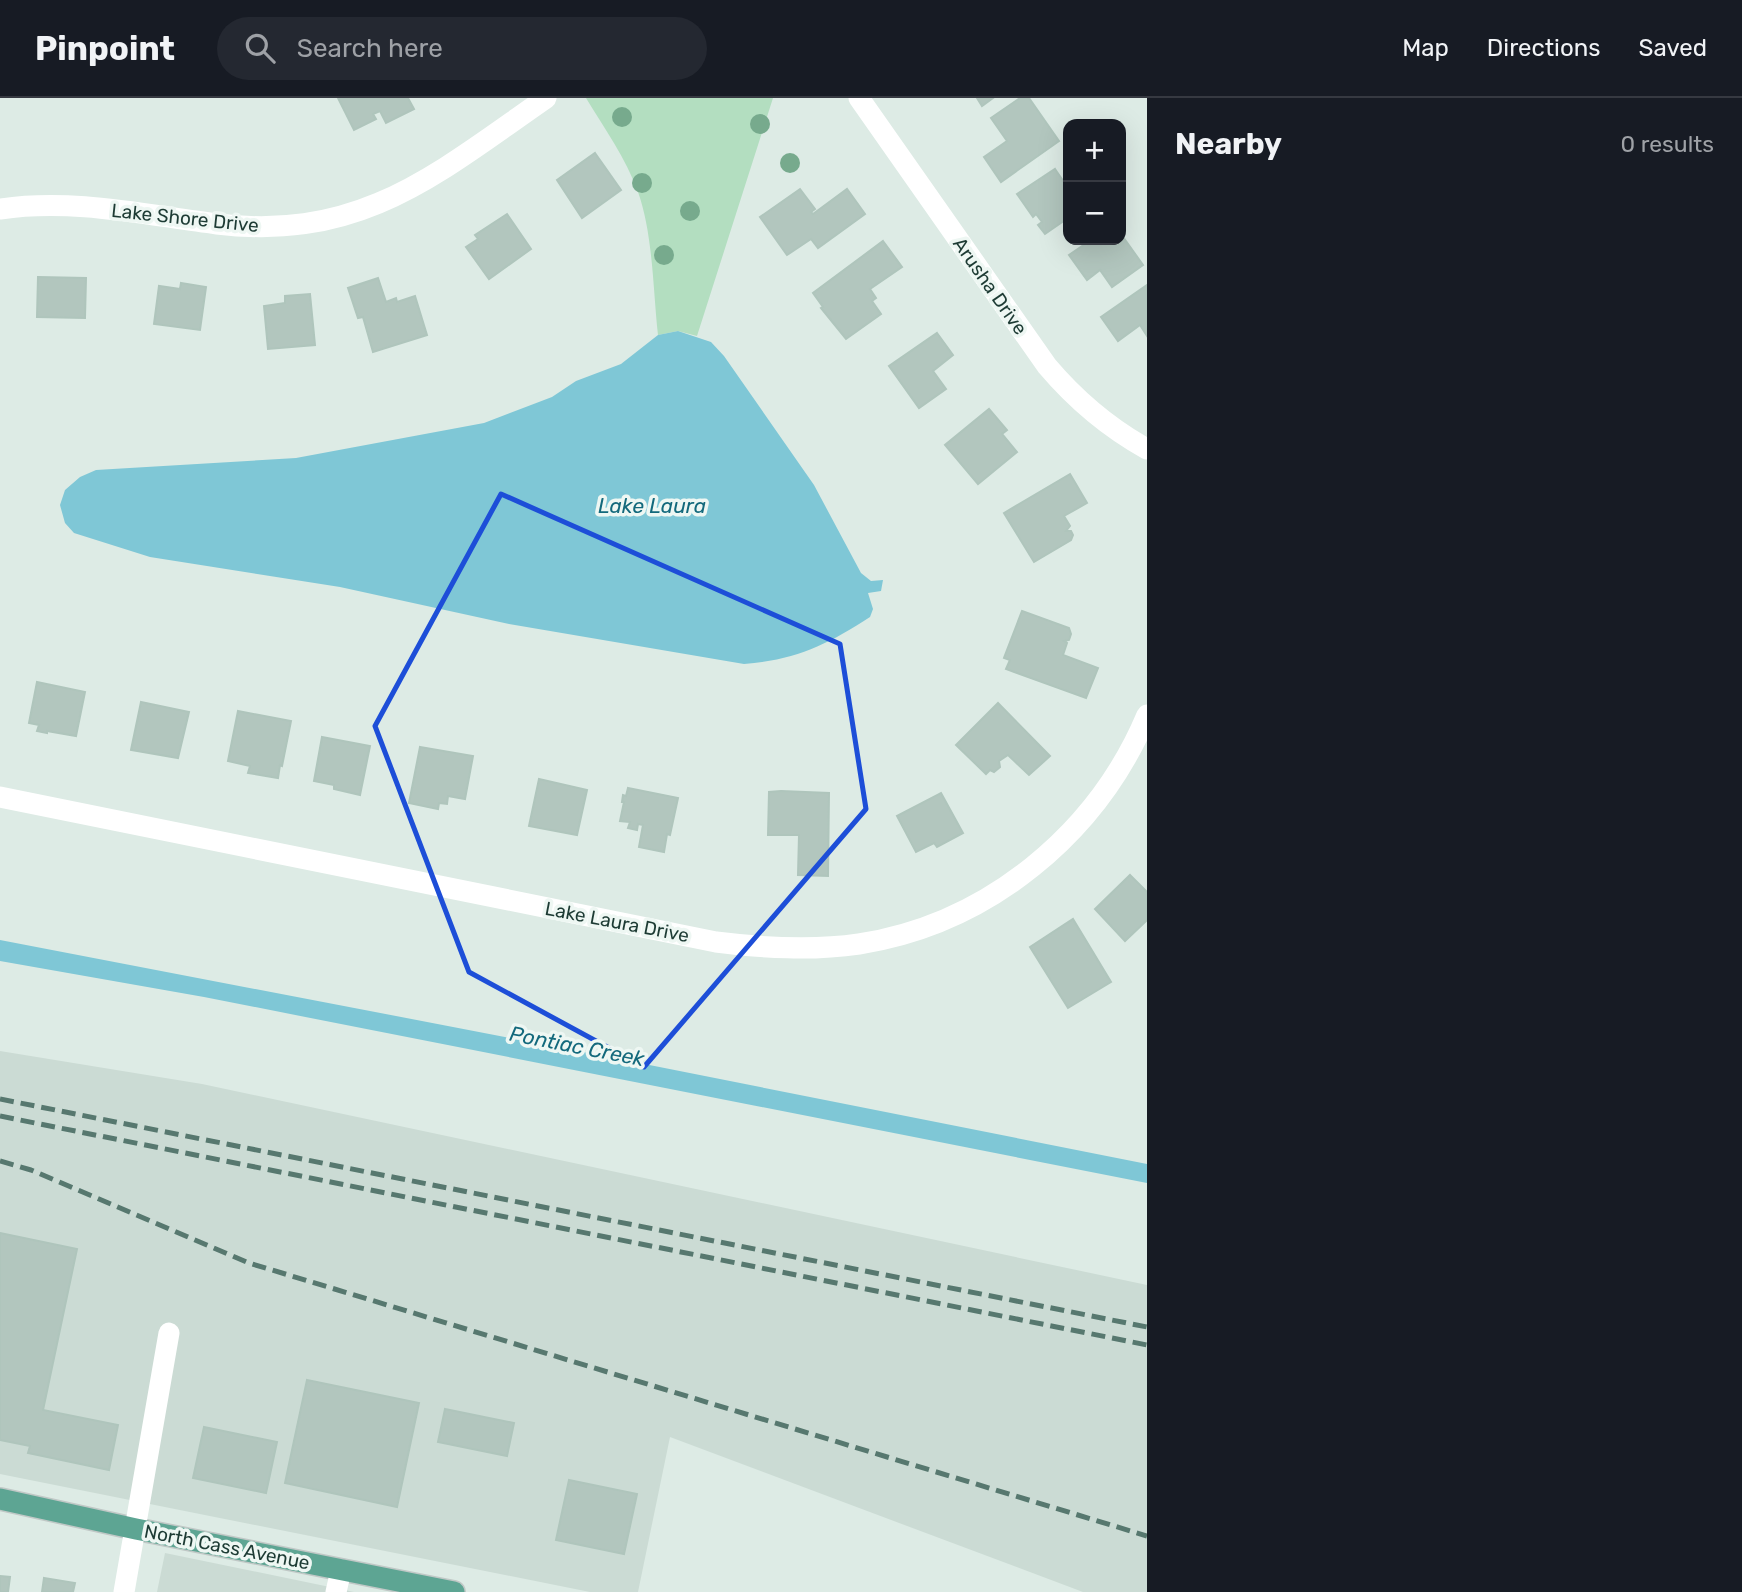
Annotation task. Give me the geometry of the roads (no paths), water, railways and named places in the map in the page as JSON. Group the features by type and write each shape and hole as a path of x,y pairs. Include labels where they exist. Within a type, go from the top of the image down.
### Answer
{"main road":[{"name":"North Cass Avenue","path":"0,1499 454,1592"}],"street":[{"name":"Lake Shore Drive","path":"0,209 38,205 81,206 249,227 320,222 366,209 414,188 546,98"},
{"name":"Arusha Drive","path":"859,98 1047,366 1067,389 1100,417 1147,449"},
{"name":"Lake Laura Drive","path":"0,797 716,942 767,948 818,948 870,942 919,929 970,907 1016,880 1061,842 1098,800 1126,759 1147,715"},
{"path":"124,1592 169,1334"},
{"path":"336,1592 341,1570"}],"water":[{"name":"Lake Laura","path":"678,331 711,342 724,356 814,485 861,573 871,581 883,580 881,591 868,593 873,609 870,617 810,650 779,659 744,664 509,624 340,587 150,557 74,533 65,523 60,505 65,490 80,477 96,470 296,458 484,423 552,397 576,381 621,364 658,335"},
{"path":"0,940 1147,1164 1147,1183 204,997 0,961"}],"railway":[{"path":"0,1099 1147,1327"},
{"path":"0,1116 1147,1345"},
{"path":"0,1161 31,1170 249,1263 1147,1536"}],"water label":[{"name":"Pontiac Creek","path":"577,1046"}]}
